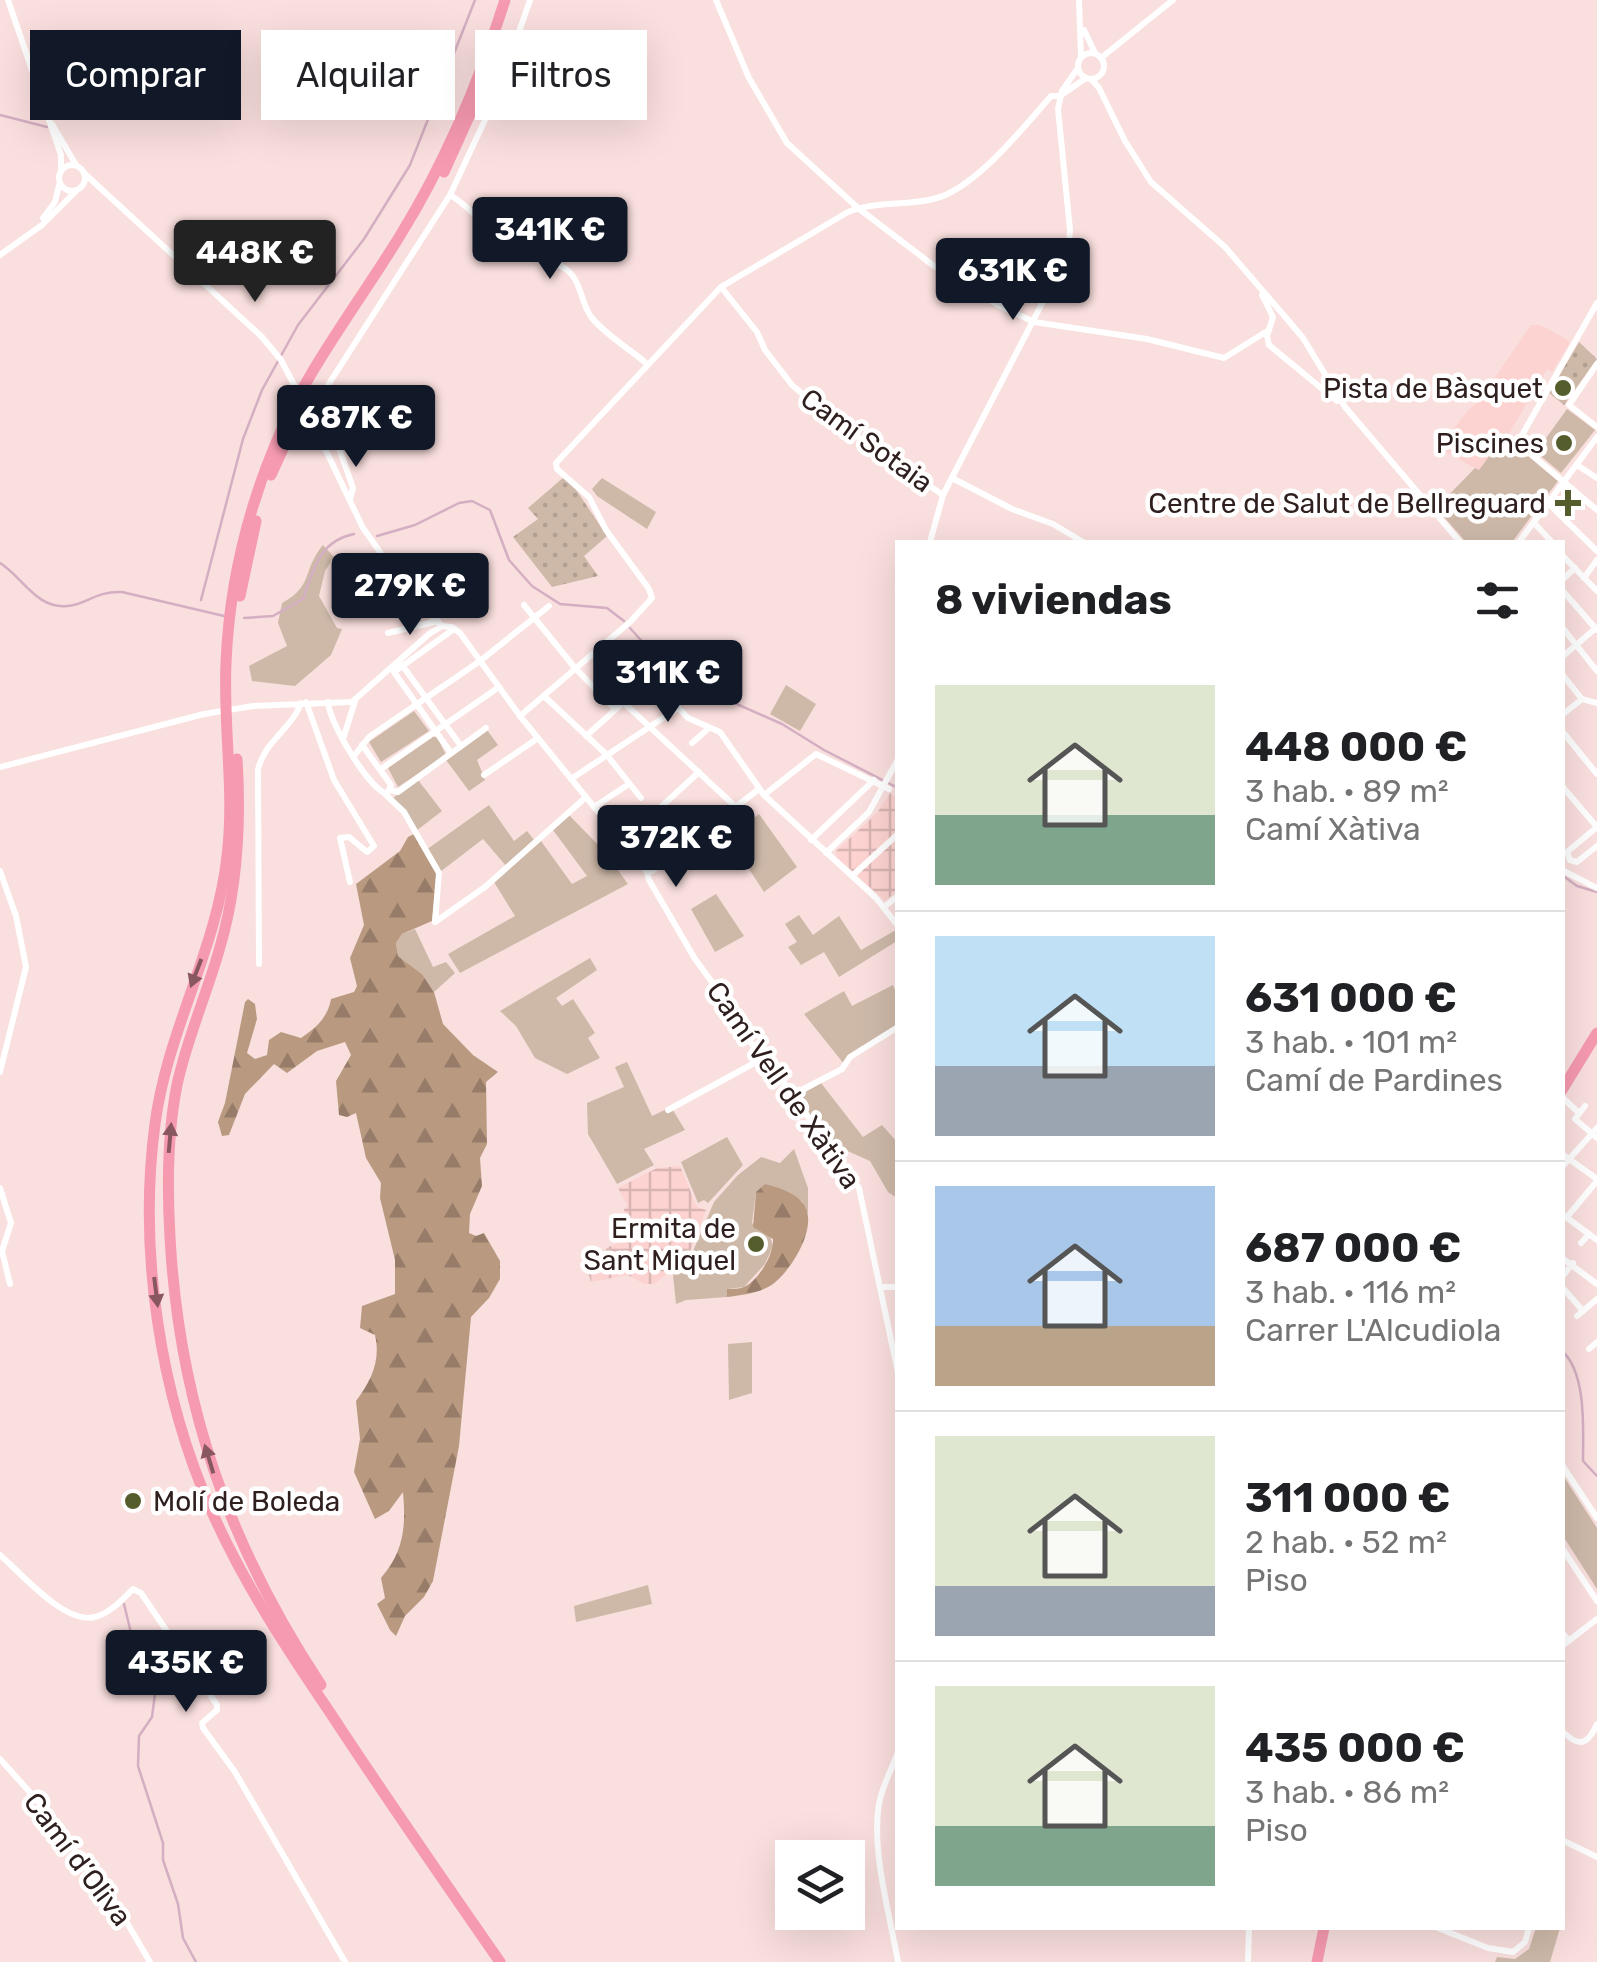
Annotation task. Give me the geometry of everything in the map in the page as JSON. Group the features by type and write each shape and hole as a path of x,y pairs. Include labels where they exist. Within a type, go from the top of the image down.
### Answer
{"highway":[{"path":"500,1962 288,1650 226,1542 199,1481 170,1377 154,1277 150,1204 162,1079 180,1016 210,937 225,875 230,822 226,665 230,608 248,521 290,412 404,230 447,150 480,74 505,0"},
{"path":"508,1962 298,1650 239,1540 206,1449 184,1358 172,1271 168,1175 178,1083 220,945 234,882 239,801 234,655 238,609 255,523 299,414 402,247 454,152 488,75 513,0"},
{"path":"1565,1088 1597,1033"},
{"path":"1316,1962 1324,1930"}],"street":[{"path":"8,0 30,65"},
{"path":"350,498 353,488 322,396 450,195 499,90 530,0"},
{"path":"716,0 749,78 787,143 858,208 934,266 998,305 1034,322 1147,339 1224,358 1269,330"},
{"path":"931,540 943,495 1060,272 1070,243 1058,116 1060,96 1082,57 1080,0"},
{"path":"1082,57 1098,55 1174,0"},
{"path":"1082,24 1098,55 1107,104"},
{"path":"1078,68 1107,104 1151,182 1224,247 1261,289 1303,338 1345,407"},
{"path":"520,716 650,602 651,592 606,530 589,497 555,466 647,364 721,287 858,208 943,197 1008,146 1051,96 1060,96 1102,72"},
{"path":"26,237 56,202 61,155 49,120"},
{"path":"51,120 76,166 99,190 269,345 284,366 367,534 390,566 396,586 441,624 455,628"},
{"path":"60,175 69,165 76,166"},
{"path":"0,255 78,190 85,182 84,173"},
{"path":"60,175 65,189 87,186 99,190"},
{"path":"450,195 521,254 567,269 590,316 647,364"},
{"name":"Camí Sotaia","path":"721,287 792,385 832,419 943,495"},
{"path":"1261,289 1274,317 1269,345"},
{"path":"1596,308 1524,427 1522,440 1526,450 1597,510"},
{"path":"1256,339 1269,345 1345,407 1458,540"},
{"path":"1597,364 1569,405 1597,427"},
{"path":"1520,540 1597,437"},
{"path":"1577,464 1597,478"},
{"name":"Camí Sotaia","path":"952,478 1080,540"},
{"path":"1548,503 1597,551"},
{"path":"1534,522 1550,540"},
{"path":"1536,540 1542,532"},
{"path":"1565,558 1597,591"},
{"path":"1584,578 1597,560"},
{"path":"1565,577 1575,568"},
{"path":"1565,593 1596,629 1565,654"},
{"path":"524,604 575,668 615,709"},
{"path":"354,756 362,745 549,606"},
{"path":"388,633 441,624"},
{"path":"344,738 355,700 441,624"},
{"path":"451,753 394,672 455,628"},
{"name":"Camí Vell de Xàtiva","path":"455,628 520,716 647,872 695,959 728,1004 740,1031 763,1055 858,1188 895,1361"},
{"path":"1565,630 1597,671"},
{"path":"600,648 688,718 722,733 762,792 895,922"},
{"path":"402,665 461,746"},
{"path":"1565,678 1582,699 1596,705"},
{"path":"586,736 644,684"},
{"path":"381,769 499,687"},
{"path":"544,696 607,756 641,798"},
{"path":"1565,713 1582,699"},
{"path":"0,766 204,714 253,706 355,700"},
{"path":"303,702 334,780 374,846 367,852 351,838 340,838 350,882"},
{"path":"259,964 258,770 264,752 294,719 303,702"},
{"path":"328,702 330,714 364,776 388,792 410,820 439,873 434,922 485,887 586,797"},
{"path":"622,702 737,808"},
{"path":"571,780 678,708"},
{"path":"388,792 398,792 486,728"},
{"path":"692,742 709,728"},
{"path":"1565,735 1597,774"},
{"path":"484,775 538,738"},
{"path":"362,745 390,781 388,792"},
{"path":"647,872 816,754 887,784 895,791"},
{"path":"826,853 869,812 895,766"},
{"path":"622,842 699,772"},
{"path":"811,840 874,780"},
{"path":"594,808 629,784"},
{"path":"1565,790 1597,827 1568,851 1570,860"},
{"path":"664,807 707,863"},
{"path":"852,876 895,837"},
{"path":"1570,860 1578,862 1597,846"},
{"path":"1565,866 1570,860"},
{"path":"0,871 16,916 26,968 0,1072"},
{"path":"1565,871 1597,888"},
{"path":"884,907 895,898"},
{"path":"792,1095 842,1069 850,1057 895,1029"},
{"path":"668,1110 763,1055"},
{"path":"1565,1097 1579,1113"},
{"path":"1585,1106 1575,1119 1595,1133 1566,1157 1597,1180 1565,1216 1597,1240"},
{"path":"0,1188 10,1215 10,1229 2,1242 10,1284"},
{"path":"1581,1243 1589,1234"},
{"path":"1565,1259 1597,1284"},
{"path":"1565,1273 1573,1263"},
{"path":"882,1288 895,1287"},
{"path":"1565,1291 1580,1313 1597,1299"},
{"path":"1588,1349 1597,1342"},
{"path":"1565,1470 1597,1518"},
{"path":"1565,1553 1597,1602"},
{"path":"0,1554 54,1604 79,1616 100,1616 133,1589 141,1593 217,1705 202,1726 235,1772 345,1962"},
{"path":"1566,1644 1597,1619"},
{"path":"1565,1735 1574,1743 1589,1740 1597,1724"},
{"name":"Camí d’Oliva","path":"0,1759 61,1827 120,1911 150,1962"},
{"path":"895,1760 882,1795 878,1824 898,1962"},
{"path":"1565,1841 1597,1857"},
{"path":"1248,1962 1249,1930"},
{"path":"1443,1930 1488,1948 1513,1952 1525,1942 1528,1930"}],"shaded area":[{"path":"1531,325 1540,325 1569,344 1552,372 1547,369 1503,444 1507,447 1501,456 1478,470 1439,448 1478,402"},
{"path":"890,793 895,797 895,893 885,901 836,856 836,851 877,813"},
{"path":"680,1166 697,1207 706,1210 688,1257 654,1284 644,1284 628,1275 591,1282 588,1272 606,1256 606,1248 624,1241 628,1231 624,1209 628,1206 618,1188 657,1168"}],"green space":[{"path":"1579,342 1597,359 1564,405 1549,393"},
{"name":"Piscines","path":"1567,409 1595,430 1561,473 1536,452"},
{"path":"1511,442 1558,481 1514,540 1464,540 1436,508 1475,468 1479,470 1493,451 1501,455"},
{"path":"564,477 607,536 584,556 598,576 552,587 513,537 538,519 528,508"},
{"path":"602,478 656,512 647,529 597,496 592,489"},
{"path":"323,545 334,557 325,571 319,596 337,628 342,629 331,655 295,686 252,681 249,666 287,646 278,623 282,603 299,590"},
{"path":"786,685 816,704 800,731 770,714"},
{"path":"414,711 429,731 381,762 369,742"},
{"path":"487,730 498,745 477,760 485,780 469,791 446,760"},
{"path":"437,737 446,755 398,787 388,768"},
{"path":"418,780 442,811 416,831 393,798"},
{"path":"489,805 514,841 527,831 535,841 507,867 483,839 440,872 426,850"},
{"path":"759,814 797,867 764,892 728,837"},
{"path":"569,815 604,851 628,884 460,973 448,954 515,916 494,882 541,841 572,884 587,876 553,830"},
{"path":"414,834 437,873 432,921 402,934 396,943 398,956 422,974 434,992 443,1024 473,1055 498,1072 486,1082 487,1144 480,1158 482,1186 470,1214 469,1233 484,1233 500,1261 500,1279 471,1317 459,1446 433,1581 405,1616 396,1636 377,1604 385,1598 381,1578 395,1558 402,1538 403,1492 389,1511 375,1519 354,1472 360,1439 356,1401 370,1378 377,1353 375,1335 360,1328 362,1306 395,1294 395,1260 380,1198 381,1183 366,1158 356,1113 339,1115 336,1081 351,1055 345,1042 317,1051 287,1073 274,1064 245,1094 229,1135 222,1136 218,1122 245,1002 248,999 255,1004 257,1019 247,1053 255,1059 267,1055 269,1040 281,1032 301,1038 321,1021 331,999 354,992 357,986 350,958 364,925 356,884 400,851"},
{"path":"716,894 744,936 715,952 691,909"},
{"path":"799,915 813,935 839,916 861,950 895,931 895,942 839,977 824,952 801,965 788,947 797,942 785,924"},
{"path":"415,929 433,967 446,962 455,973 434,992 422,974 398,956 396,943 402,934"},
{"path":"590,958 597,970 556,998 562,1006 573,999 595,1033 588,1038 600,1058 567,1074 535,1058 516,1026 500,1011"},
{"path":"893,985 895,1026 844,1064 804,1014 844,991 852,1006"},
{"path":"627,1062 652,1116 671,1107 685,1130 644,1149 654,1165 617,1184 588,1134 587,1103 624,1087 615,1067"},
{"path":"821,1083 863,1137 882,1125 895,1140 895,1197 888,1192 870,1161 834,1145 831,1148 797,1097"},
{"path":"727,1137 743,1165 708,1203 698,1203 681,1162"},
{"path":"794,1149 808,1188 808,1214 802,1201 756,1192 752,1223 770,1236 773,1246 765,1264 744,1287 728,1289 727,1297 676,1304 673,1275 687,1265 714,1202 761,1157 780,1163"},
{"path":"765,1184 789,1192 807,1210 802,1245 773,1284 757,1292 727,1297 727,1289 744,1287 755,1279 771,1252 773,1239 753,1227 756,1192"},
{"path":"752,1342 752,1393 729,1400 728,1344"},
{"path":"1565,1479 1597,1528 1597,1589 1565,1539"},
{"path":"648,1585 652,1604 576,1622 574,1606"},
{"path":"1535,1930 1559,1930 1550,1962 1495,1962 1497,1957 1515,1959 1529,1949"}],"waterway":[{"path":"201,600 243,439 262,390 298,325 364,239 410,165 475,0"},
{"path":"0,115 47,127"},
{"path":"377,536 472,501 490,510 509,560 532,586 560,604 607,608 624,621"},
{"path":"244,618 273,616 303,599 325,550 354,534"},
{"path":"0,563 38,597 56,606 122,592 224,616"},
{"path":"630,628 657,658 694,685 782,724 895,786"},
{"path":"1565,877 1597,892"},
{"path":"1565,1355 1580,1388 1583,1461 1597,1476"},
{"path":"124,1604 131,1633 151,1666 156,1686 152,1717 139,1736 138,1766 163,1843 163,1860 178,1904 183,1938 196,1962"}],"place":[{"name":"Pista de Bàsquet","path":"1563,388"},
{"name":"Piscines","path":"1564,443"},
{"name":"Centre de Salut de Bellreguard","path":"1568,503"},
{"name":"Ermita de Sant Miquel","path":"756,1244"},
{"name":"Molí de Boleda","path":"133,1501"}]}
